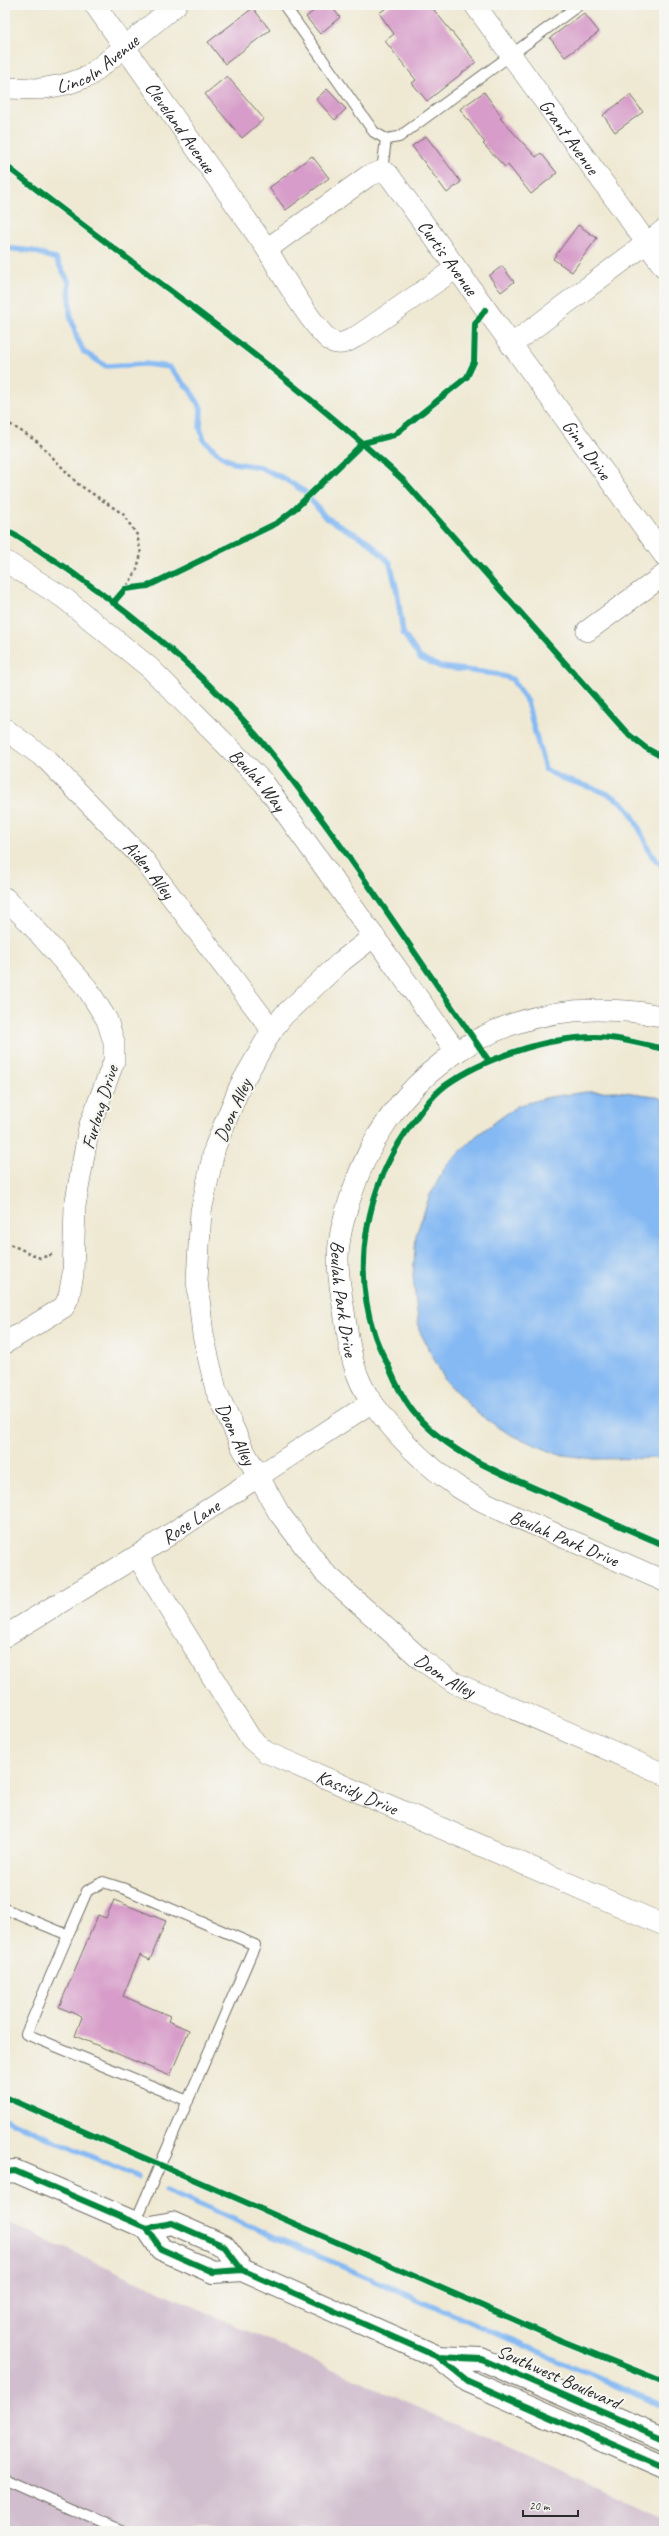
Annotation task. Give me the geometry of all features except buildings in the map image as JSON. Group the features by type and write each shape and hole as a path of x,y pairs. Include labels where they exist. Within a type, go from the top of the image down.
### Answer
{"street":[{"name":"Cleveland Avenue","path":"96,5 267,249 277,268 321,332 333,342 345,343 359,335 456,269"},
{"name":"Lincoln Avenue","path":"5,88 40,89 68,84 89,76 176,5"},
{"name":"Grant Avenue","path":"475,5 664,267"},
{"path":"267,249 368,176 382,170"},
{"name":"Curtis Avenue","path":"382,170 388,174 511,344"},
{"path":"511,344 664,230"},
{"name":"Ginn Drive","path":"511,344 664,555"},
{"name":"Beulah Way","path":"5,561 64,598 150,668 264,783 456,1051"},
{"path":"587,631 664,576"},
{"name":"Aiden Alley","path":"5,729 47,760 143,859 272,1030"},
{"name":"Furlong Drive","path":"5,898 29,922 87,988 107,1020 114,1042 114,1061 89,1127 75,1206 72,1248 73,1274 64,1307 5,1343"},
{"name":"Doon Alley","path":"374,936 342,961 284,1015 272,1030 240,1086 215,1147 201,1211 197,1280 203,1335 216,1390 257,1476 280,1513 324,1572 423,1661 462,1686 664,1774"},
{"name":"Beulah Park Drive","path":"664,1017 639,1010 586,1010 547,1014 486,1034 456,1051 433,1069 400,1104 372,1143 356,1179 345,1214 338,1257 341,1298 352,1361 372,1402 405,1443 456,1485 495,1508 664,1581"},
{"name":"Rose Lane","path":"5,1636 137,1556 372,1402"},
{"name":"Kassidy Drive","path":"137,1556 251,1738 266,1752 664,1925"},
{"path":"8,2167 141,2225"},
{"name":"Southwest Boulevard","path":"141,2225 172,2223 224,2246 242,2270"},
{"name":"Southwest Boulevard","path":"141,2225 161,2249 213,2272 242,2270 438,2356 468,2381 664,2467"},
{"name":"Southwest Boulevard","path":"438,2356 481,2359 664,2439"}],"lane":[{"path":"284,5 374,132 386,139 399,136 579,5"},
{"path":"382,170 386,139"},
{"path":"141,2225 188,2101 255,1945 125,1889 104,1882 87,1891 26,2034 188,2101"},
{"path":"5,1909 68,1935"},
{"path":"5,2479 122,2531"}],"path":[{"path":"5,421 38,442 78,484 123,514 138,535 141,554 136,572 123,592"},
{"path":"123,592 132,588"},
{"path":"5,1242 40,1258 72,1248"}],"shaded area":[{"path":"5,2221 664,2519 664,2531 5,2531"}],"water":[{"path":"617,1091 655,1096 664,1100 664,1458 594,1459 557,1454 509,1434 477,1413 445,1380 419,1330 413,1276 416,1235 430,1195 446,1166 476,1136 517,1106 549,1097 586,1092"}],"waterway":[{"path":"5,248 33,251 56,259 69,282 70,314 77,338 84,352 106,366 146,364 169,367 190,390 201,408 200,428 204,440 220,455 234,463 260,467 285,479 305,492 325,517 369,542 390,563 397,591 403,633 420,658 441,667 496,674 512,679 527,702 545,769 563,778 602,792 620,801 630,811 651,854 664,867"},
{"path":"5,2119 138,2177"},
{"path":"166,2190 664,2406"}],"cycle path":[{"path":"5,165 208,319 308,397 357,438 404,481 627,733 646,748 664,758"},
{"path":"113,603 125,589 148,586 277,523 296,508 363,443 394,435 467,377 474,362 475,324 485,310"},
{"path":"5,529 36,548 126,612 182,659 246,723 281,766 346,853 489,1061"},
{"path":"664,1049 604,1037 577,1038 557,1041 537,1045 497,1058 461,1075 446,1085 419,1113 393,1154 381,1178 367,1229 364,1255 364,1281 367,1307 380,1349 404,1398 416,1415 430,1429 445,1442 462,1453 497,1471 664,1545"},
{"path":"5,2097 560,2340 664,2382"},
{"path":"5,2172 15,2171 147,2228 161,2249 213,2272 242,2270 438,2357 468,2381 664,2467"},
{"path":"147,2228 172,2223 224,2246 242,2270"},
{"path":"438,2357 481,2359 664,2439"}]}
